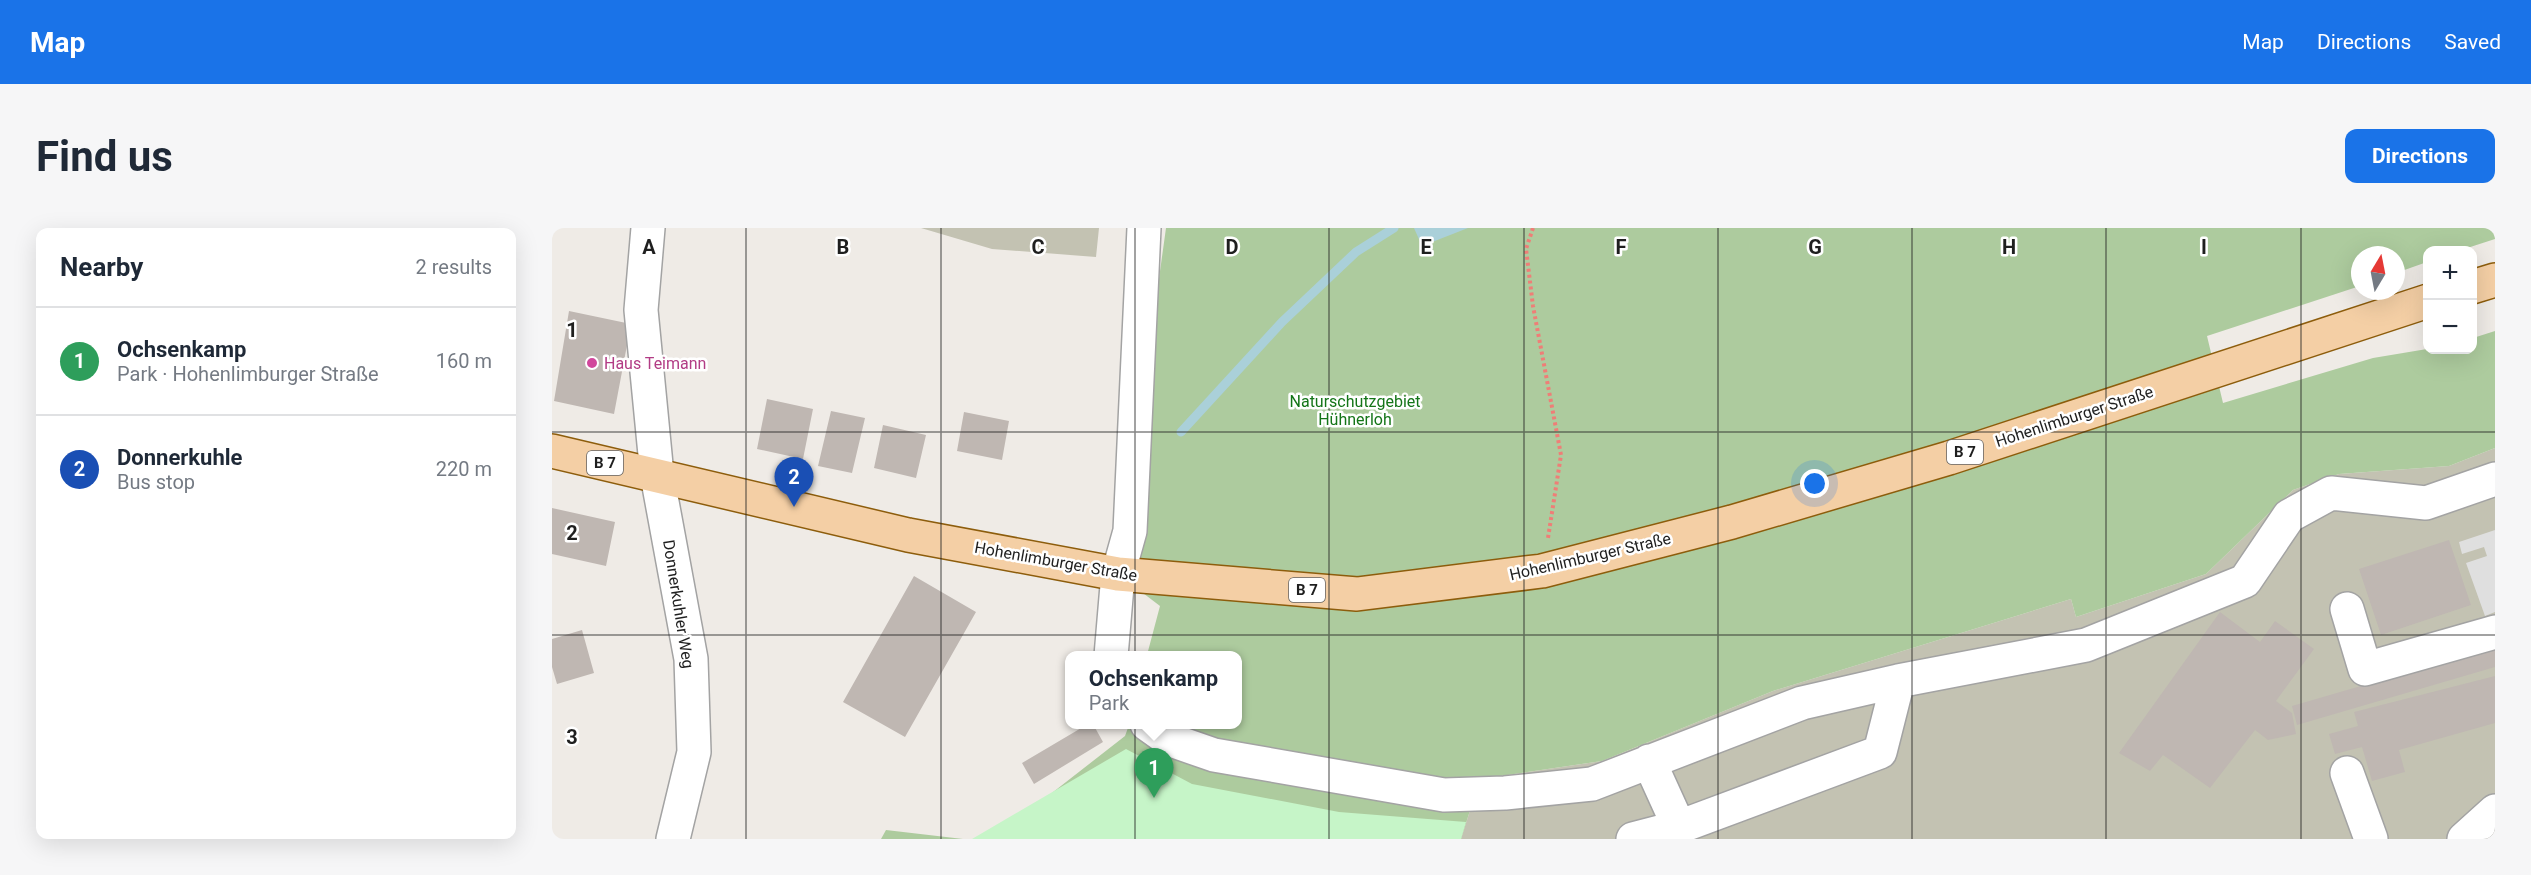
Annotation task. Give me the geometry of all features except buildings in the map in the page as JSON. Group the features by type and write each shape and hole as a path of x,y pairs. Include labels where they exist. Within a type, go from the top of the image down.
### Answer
{"main road":[{"path":"2477,285 2495,280"},
{"name":"Hohenlimburger Straße","path":"657,475 908,535 1118,574 1357,594 1542,571 1732,522 1949,458 2423,302"},
{"name":"B 7","path":"552,451 657,475"}],"street":[{"name":"Donnerkuhler Weg","path":"648,228 642,310 657,475 691,659 694,752 674,839"},
{"path":"1111,651 1118,574 1130,531 1135,229"},
{"path":"1155,729 1168,739 1214,755 1444,795 1505,793 1592,784 1802,703 1898,681 2086,645 2246,581 2289,516 2331,493 2426,502 2495,478"},
{"path":"2347,609 2365,669 2495,632"},
{"path":"1633,839 1675,833 1880,752 1898,681"},
{"path":"1649,761 1675,833"},
{"path":"2347,773 2371,839"},
{"path":"2464,839 2495,811"}],"path":[{"path":"1533,228 1526,249 1561,456 1542,571"}],"shaded area":[{"path":"921,228 1099,228 1096,257 992,249"},
{"path":"2495,448 2495,839 1461,839 1480,779 1602,761 1773,691 2071,599 2076,617 2206,574 2293,490 2339,474 2449,466"},
{"path":"2495,530 2495,612 2485,616 2466,563 2487,556 2484,547 2462,554 2459,542"}],"green space":[{"name":"Naturschutzgebiet Hühnerloh","path":"1166,228 2495,228 2495,239 2473,246 2423,246 2423,263 2405,270 2405,246 2351,246 2351,289 2207,336 2223,403 2373,358 2423,350 2423,354 2477,354 2477,337 2495,331 2495,448 2449,466 2339,474 2293,490 2206,574 2076,617 2071,599 1773,691 1602,761 1480,779 1461,839 993,839 1125,736 1128,729 1242,729 1242,651 1148,651 1160,606 1118,574"},
{"path":"1126,749 1192,784 1339,812 1466,822 1461,839 972,839"},
{"path":"886,830 963,839 881,839"}],"water":[{"path":"1414,228 1468,228 1422,246"}],"waterway":[{"path":"1181,432 1282,322 1356,252 1394,228"}],"place":[{"name":"Haus Teimann","path":"592,363"},
{"name":"Donnerkuhle","path":"794,507"},
{"name":"Ochsenkamp","path":"1154,798"}]}
